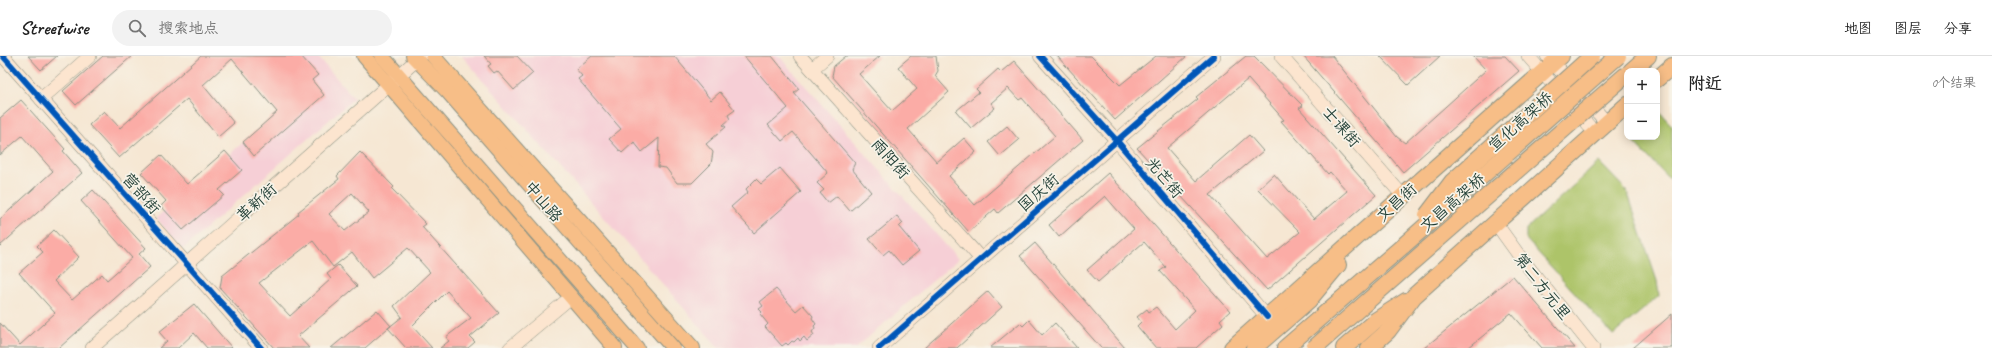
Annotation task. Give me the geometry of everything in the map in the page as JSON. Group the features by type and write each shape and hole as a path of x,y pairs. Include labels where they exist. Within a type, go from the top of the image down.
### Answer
{"highway":[{"name":"宣化高架桥","path":"1404,245 1452,182 1592,56"},
{"name":"文昌高架桥","path":"1285,348 1618,56"},
{"path":"1634,68 1648,56"},
{"name":"文昌街","path":"1232,348 1551,62"},
{"path":"1660,76 1672,66"},
{"name":"文昌高架桥","path":"1314,348 1624,77"},
{"path":"1344,348 1374,321 1414,296 1624,108"},
{"path":"1254,348 1309,300 1371,224"},
{"path":"1369,348 1388,331 1414,296"}],"main road":[{"path":"364,56 393,79 614,348"},
{"name":"中山路","path":"382,56 393,79 637,348"},
{"path":"433,56 693,348"},
{"name":"中山路","path":"417,57 673,348"}],"street":[{"name":"营部街","path":"3,56 261,348"},
{"path":"40,98 90,56"},
{"name":"雨阳街","path":"800,56 981,259"},
{"path":"812,70 827,56"},
{"name":"光芒街","path":"1040,56 1117,141 1267,317"},
{"name":"国庆街","path":"879,348 1214,56"},
{"name":"士课街","path":"1281,56 1403,196"},
{"path":"1528,56 1551,62 1601,128"},
{"name":"革新街","path":"92,348 417,57"},
{"name":"第二方元里","path":"1495,222 1518,254 1593,348"},
{"path":"510,348 571,297"}],"shaded area":[{"path":"269,56 317,56 354,98 183,249 156,218 300,93"},
{"path":"462,56 779,56 958,259 856,348 719,348"}],"green space":[{"path":"1660,112 1672,126 1672,182 1632,140 1660,140"},
{"path":"1599,162 1627,191 1657,281 1659,296 1613,335 1526,239 1526,229"}],"building":[{"path":"28,56 57,56 41,70"},
{"path":"103,56 132,56 76,105 63,91"},
{"path":"201,56 301,56 318,75 312,80 324,95 254,156 243,142 277,112 232,59 203,85 234,123 218,137 187,99 119,158 89,125 104,111 120,128"},
{"path":"484,56 517,56 533,73 514,90 497,71 494,73 488,66 491,64"},
{"path":"592,56 674,56 711,100 720,92 735,110 728,115 730,119 723,125 726,127 706,144 713,152 711,164 692,183 677,183 666,168 658,167 659,138 642,152 634,142 622,153 609,139 621,129 578,79 582,76 576,69"},
{"path":"744,56 772,56 799,89 794,93 855,163 852,169 871,192 850,211 837,196 828,203 820,193 824,190 817,183 828,173 793,132 782,141 768,125 788,108"},
{"path":"846,56 880,56 859,74 892,111 917,89 898,67 911,56 936,56 938,71 935,76 949,92 908,129 937,162 964,138 976,152 949,176 975,205 1055,136 1022,98 1019,100 1008,88 991,103 995,108 971,128 956,111 979,92 976,89 998,69 1001,72 1014,61 1083,140 998,213 995,209 969,232 832,76 834,66"},
{"path":"1057,56 1091,56 1120,85 1156,56 1187,56 1115,120"},
{"path":"1246,56 1254,56 1303,106 1299,108 1376,195 1267,290 1137,148 1198,99 1196,97","holes":["1248,79 1284,120 1281,121 1328,174 1330,172 1347,191 1314,219 1274,174 1258,189 1300,232 1267,259 1210,195 1263,151 1249,135 1196,181 1167,148"]},
{"path":"1303,56 1332,56 1397,137 1405,143 1486,70 1473,56 1505,56 1519,71 1403,172"},
{"path":"1380,56 1440,56 1408,85"},
{"path":"21,100 65,149 63,151 82,173 0,246 0,219 53,171 22,136 0,155 0,118"},
{"path":"1007,126 1019,140 1000,156 988,142"},
{"path":"225,151 242,170 219,190 224,195 183,230 161,206 166,201 141,173 161,155 187,184"},
{"path":"360,152 394,187 392,189 426,224 422,227 499,313 470,337 475,342 468,348 440,348 449,341 446,337 471,318 447,291 412,326 432,348 406,348 388,328 365,348 331,348 377,310 391,326 402,317 394,306 430,272 408,248 372,278 352,252 333,267 313,241 259,283 290,316 331,279 327,274 338,265 357,286 298,336 309,348 274,348 220,288 222,276 299,214 298,212 339,179 337,176","holes":["352,193 369,212 345,231 329,214"]},
{"path":"780,168 801,192 754,233 731,207 748,192 746,189 756,179 761,184"},
{"path":"1108,173 1230,311 1220,320 1223,324 1196,348 1156,348 1137,326 1141,322 1137,317 1147,309 1149,312 1156,307 1175,329 1195,310 1160,271 1166,267 1144,242 1098,282 1087,270 1134,229 1105,196 1059,237 1049,225"},
{"path":"93,190 146,248 139,254 150,267 59,348 0,348 0,323 20,345 55,313 19,273 43,252 37,246 54,230 79,257 54,281 72,300 102,274 107,280 132,258 81,201"},
{"path":"897,216 903,223 899,227 919,251 902,265 889,250 883,255 869,239"},
{"path":"1035,243 1125,348 1101,348 1020,256"},
{"path":"1513,276 1575,348 1542,348 1511,313 1468,348 1424,348"},
{"path":"776,289 796,311 803,305 813,316 812,318 816,324 812,332 814,335 807,341 804,337 800,341 798,338 788,345 786,343 782,346 765,327 768,324 760,314 762,312 759,309 763,306 760,302"},
{"path":"988,291 1002,307 957,348 924,348"},
{"path":"194,304 232,348 207,348 194,333 178,348 159,348 167,341 159,332"},
{"path":"1672,314 1672,348 1633,348"},
{"path":"1029,320 1042,335 1055,323 1077,348 990,348 1020,323 1023,326"}],"cycle path":[{"path":"3,56 261,348"},
{"path":"1040,56 1117,141 1267,317"},
{"path":"879,348 1214,56"}]}
